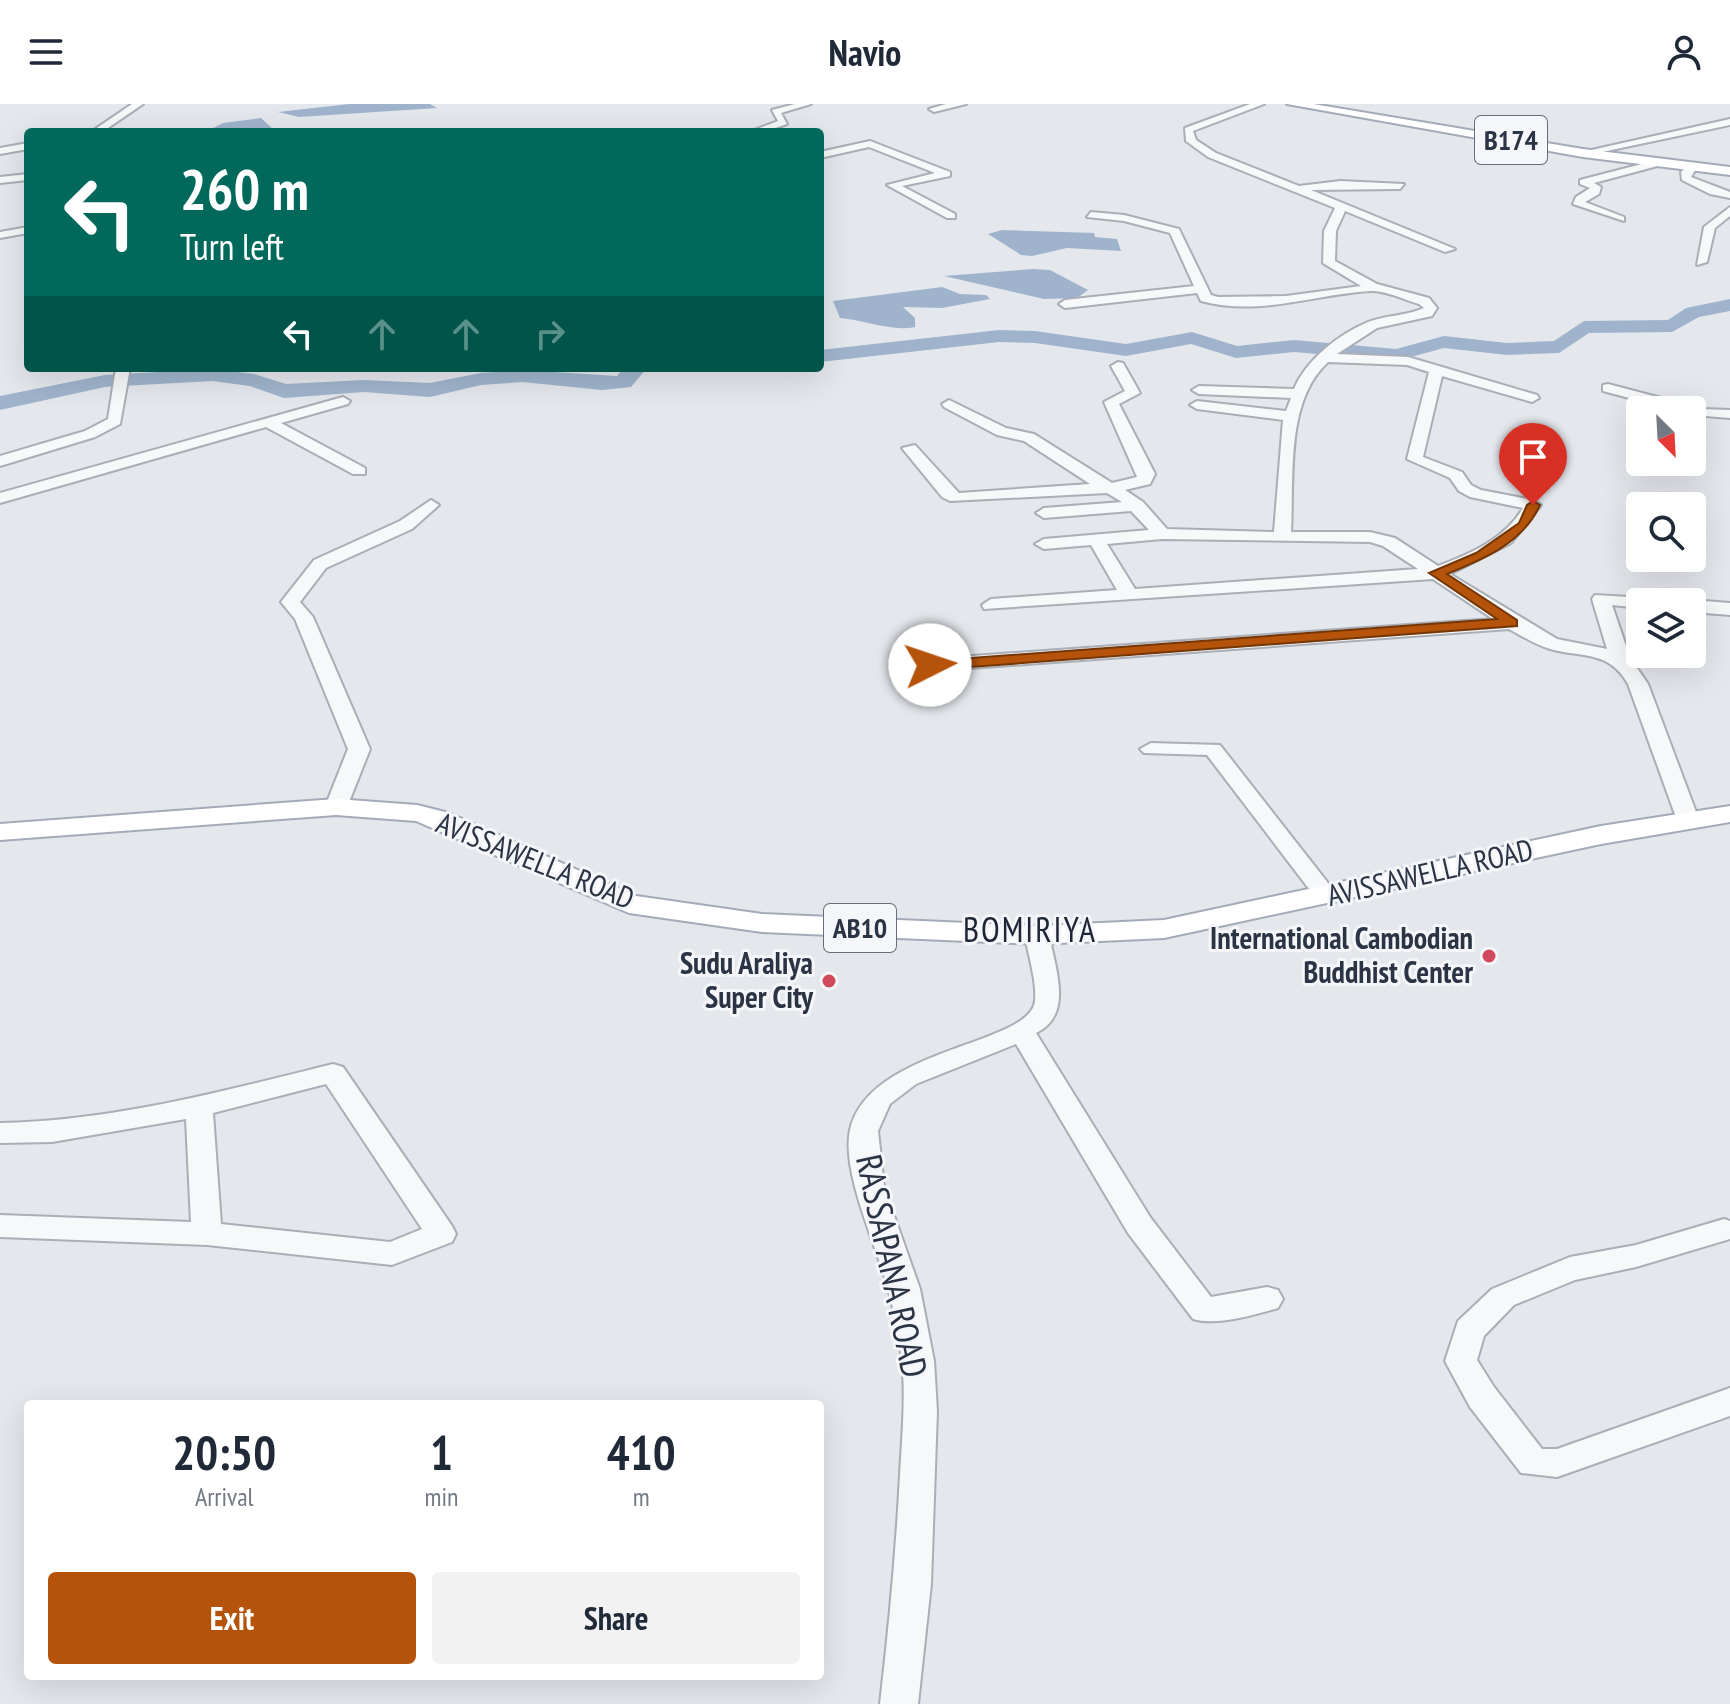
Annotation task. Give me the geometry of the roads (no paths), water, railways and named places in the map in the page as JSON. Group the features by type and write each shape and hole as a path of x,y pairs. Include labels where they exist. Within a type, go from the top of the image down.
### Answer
{"main road":[{"name":"B174","path":"1293,104 1583,153 1730,171"},
{"name":"AVISSAWELLA ROAD","path":"0,832 336,807 417,813 439,819 629,904 762,923 1037,935 1164,929 1327,897 1601,835 1730,814"}],"street":[{"path":"102,128 138,104"},
{"path":"766,128 784,122 775,112 806,104"},
{"path":"934,109 961,104"},
{"path":"1259,104 1188,130 1191,141 1212,155 1449,249"},
{"path":"1583,153 1730,122"},
{"path":"824,154 870,144 946,174 892,185 951,216"},
{"path":"0,151 24,147"},
{"path":"1620,219 1579,204 1580,199 1594,194 1596,187 1584,182 1661,162"},
{"path":"1693,166 1686,172 1686,178 1714,192 1730,195"},
{"path":"0,180 24,177"},
{"path":"1299,188 1340,184 1400,186"},
{"path":"1282,537 1291,416 1308,373 1373,325 1427,313 1431,308 1424,301 1373,287 1329,263 1330,231 1342,205"},
{"path":"1701,262 1710,227 1730,210"},
{"path":"1091,215 1124,218 1175,231 1194,266 1201,289 1212,302 1349,293 1373,287"},
{"path":"0,235 24,231"},
{"path":"1065,304 1201,289"},
{"path":"1264,289 1278,299"},
{"path":"1332,353 1408,361 1532,398"},
{"path":"910,448 948,494 956,498 1109,488 1147,478 1111,402 1133,393 1118,366"},
{"path":"991,605 1436,573 1481,556 1525,525 1533,505 1476,494 1465,488 1456,475 1415,459 1436,371"},
{"path":"0,461 106,428 115,421 122,376"},
{"path":"1608,388 1703,413 1730,414"},
{"path":"1291,416 1198,397 1300,394"},
{"path":"0,498 343,401"},
{"path":"949,404 1002,432 1029,437 1137,506 1162,534"},
{"path":"267,422 359,471"},
{"path":"336,807 359,749 304,617 290,602 320,564 406,525 431,505"},
{"path":"1044,513 1137,506"},
{"path":"1044,544 1162,534 1370,537 1389,542 1512,623 1552,644 1596,651 1626,663 1638,684 1688,820"},
{"path":"1095,538 1128,593"},
{"path":"1621,661 1601,599 1626,601"},
{"path":"1706,607 1730,609"},
{"path":"930,665 1512,623"},
{"path":"1151,749 1213,749 1327,897"},
{"name":"RASSAPANA ROAD","path":"899,1704 913,1584 920,1411 918,1361 904,1289 869,1187 864,1131 879,1099 906,1078 1022,1032 1038,1022 1048,1002 1037,935"},
{"path":"1022,1032 1139,1225 1204,1310 1267,1299"},
{"path":"0,1133 52,1132 199,1107 333,1073 441,1234 392,1254 207,1234 0,1226"},
{"path":"199,1107 207,1234"},
{"path":"1724,1230 1636,1256 1570,1269 1503,1297 1469,1330 1461,1361 1482,1397 1533,1463 1557,1463 1730,1402"}],"water":[{"path":"349,104 430,104 437,108 299,117 278,112"},
{"path":"261,118 272,128 213,128 223,123"},
{"path":"1002,230 1094,233 1095,237 1117,239 1121,251 1067,248 1032,256 1021,255 988,234"},
{"path":"1050,270 1088,290 1077,298 1044,299 944,276"},
{"path":"942,287 960,294 986,295 990,299 942,308 903,307 915,318 915,327 906,328 840,318 833,301"}],"waterway":[{"path":"824,356 999,336 1035,337 1126,350 1192,338 1236,352 1294,346 1396,355 1444,342 1507,349 1559,347 1584,327 1672,326 1693,312 1730,305"},
{"path":"0,403 105,381 212,375 254,380 284,391 364,386 430,390 481,379 522,376 602,384 623,382 632,372"}],"place":[{"name":"International Cambodian Buddhist Center","path":"1489,956"},
{"name":"Sudu Araliya Super City","path":"829,981"}],"district":[{"name":"BOMIRIYA","path":"1030,930"}]}
